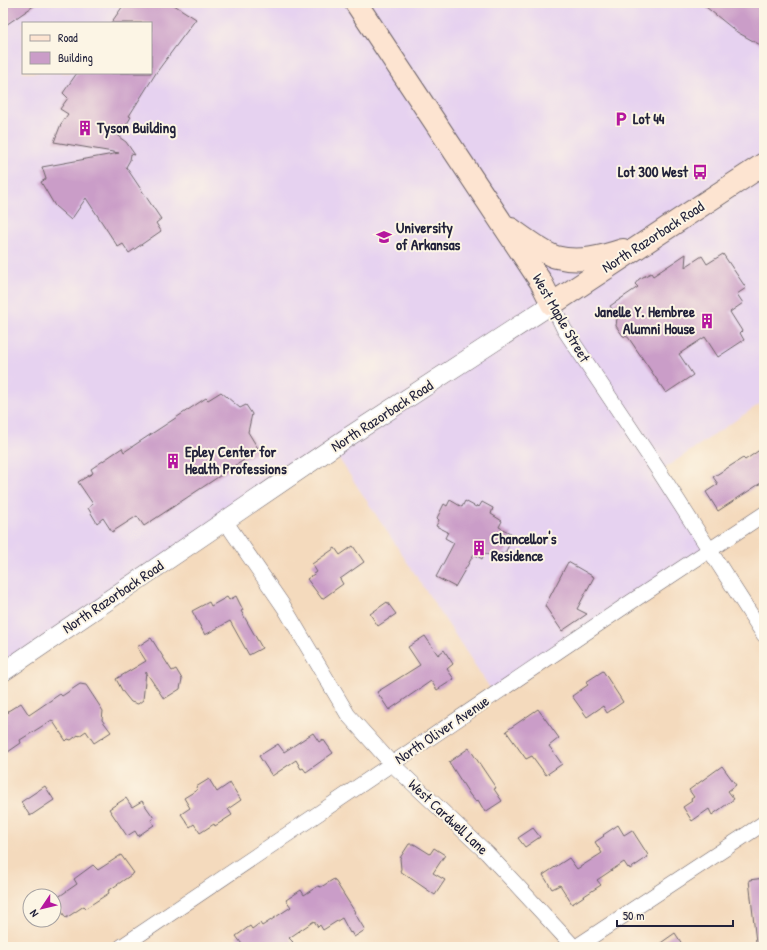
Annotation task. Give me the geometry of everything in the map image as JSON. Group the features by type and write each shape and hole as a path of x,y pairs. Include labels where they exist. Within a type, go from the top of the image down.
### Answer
{"main road":[{"name":"West Maple Street","path":"356,3 541,282 552,304"},
{"name":"North Razorback Road","path":"552,304 764,164"},
{"path":"502,223 532,244 555,257 582,260 612,254 645,242"}],"street":[{"name":"North Razorback Road","path":"3,672 345,439 552,304"},
{"name":"West Maple Street","path":"552,304 564,329 710,550 764,635"},
{"name":"North Oliver Avenue","path":"121,947 764,514"},
{"name":"West Cardwell Lane","path":"225,521 284,607 348,714 392,764 487,853 575,947"},
{"path":"575,947 764,824"}],"shaded area":[{"name":"University of Arkansas","path":"3,3 764,3 764,401 659,472 710,550 494,694 332,448 3,672"}],"building":[{"path":"3,3 38,3 3,27"},
{"name":"Tyson Building","path":"125,3 171,3 196,19 156,73 129,116 131,117 119,137 126,142 135,155 131,154 130,160 126,167 161,219 156,223 161,231 129,253 123,244 118,247 86,198 71,220 55,206 41,182 46,179 42,167 119,153 54,142 61,124 68,114 60,109 68,98 63,93 76,74 152,74 152,22 112,22"},
{"path":"701,3 764,3 764,47 737,32"},
{"name":"Janelle Y. Hembree Alumni House","path":"686,254 685,267 702,256 707,264 723,254 746,288 737,294 743,303 730,312 742,331 740,333 744,340 718,357 705,337 679,354 693,375 666,393 628,337 623,336 616,326 617,318 610,306 638,287 635,284 639,279 651,273 653,276"},
{"name":"Epley Center for Health Professions","path":"221,392 240,408 246,405 252,414 248,432 259,450 144,526 137,516 112,532 103,518 97,523 88,508 93,504 78,482 93,473 91,469 122,448 124,452 206,398 208,400"},
{"path":"764,447 764,481 718,511 706,492 718,484 713,477 743,458 745,460"},
{"name":"Chancellor's Residence","path":"450,500 462,507 465,501 476,507 477,505 479,507 482,502 493,508 491,514 502,521 499,527 512,534 508,540 511,541 504,555 501,553 497,559 485,553 482,559 474,554 455,587 436,577 454,543 445,538 448,532 436,526 439,520 437,518 444,504 447,506"},
{"path":"353,546 364,562 340,579 343,584 322,599 307,579 317,572 312,564 335,548 340,555"},
{"path":"568,562 594,577 577,609 587,614 562,631 545,606"},
{"path":"236,596 243,610 241,611 262,648 249,655 230,621 205,635 192,611 209,602 211,606 227,597 229,600"},
{"path":"387,602 396,614 378,626 370,614"},
{"path":"425,636 438,655 444,650 453,664 447,669 454,679 437,690 431,681 389,710 377,692 420,665 408,647"},
{"path":"151,638 172,671 176,669 182,679 180,689 164,699 146,672 143,700 138,704 131,702 123,692 116,679 146,661 137,647"},
{"path":"603,671 623,702 607,713 603,706 587,717 572,696 588,685 586,682"},
{"path":"80,684 86,685 103,711 102,720 111,732 94,743 86,731 71,740 68,739 66,741 52,720 20,740 21,743 8,752 3,744 3,716 9,712 8,711 21,703 29,715 60,694 62,696"},
{"path":"538,709 559,738 549,746 562,764 546,775 532,756 526,759 506,731"},
{"path":"313,733 319,742 323,739 333,753 306,772 303,768 301,769 296,760 272,776 259,756 278,744 284,752"},
{"path":"469,748 496,788 494,789 502,801 485,812 478,800 476,802 470,795 449,762"},
{"path":"722,766 736,785 728,791 734,799 712,815 709,809 692,821 683,807 692,801 691,799 694,797 689,790"},
{"path":"209,779 217,792 230,783 241,800 228,809 232,815 215,826 214,824 200,833 194,824 190,827 181,814 190,808 184,798 197,790 196,787"},
{"path":"45,786 54,800 30,816 21,802"},
{"path":"126,798 132,807 142,801 154,818 151,820 154,825 138,836 135,831 127,836 109,809"},
{"path":"618,825 624,835 632,830 648,857 630,869 624,862 597,880 601,885 572,904 560,885 552,889 543,875 569,858 577,869 602,853 595,842"},
{"path":"533,828 540,837 525,847 518,838"},
{"path":"409,844 414,844 430,854 434,848 445,855 433,873 445,880 435,895 400,871 400,858"},
{"path":"121,855 134,873 108,891 109,893 86,908 84,906 66,918 62,912 62,894 77,884 74,879 93,865 98,870"},
{"path":"764,878 764,942 756,942 749,880"},
{"path":"334,879 365,930 354,937 351,932 350,933 342,918 323,930 320,925 318,927 314,921 289,938 293,942 285,947 244,947 236,936 250,926 252,929 260,923 262,926 291,907 286,900 301,890 304,895 318,886 321,887"},
{"path":"675,933 684,947 655,947"}],"place":[{"name":"Lot 44","path":"621,119"},
{"name":"Tyson Building","path":"85,128"},
{"name":"Lot 300 West","path":"700,172"},
{"name":"University of Arkansas","path":"384,237"},
{"name":"Janelle Y. Hembree Alumni House","path":"707,321"},
{"name":"Epley Center for Health Professions","path":"173,461"},
{"name":"Chancellor's Residence","path":"479,548"}]}
